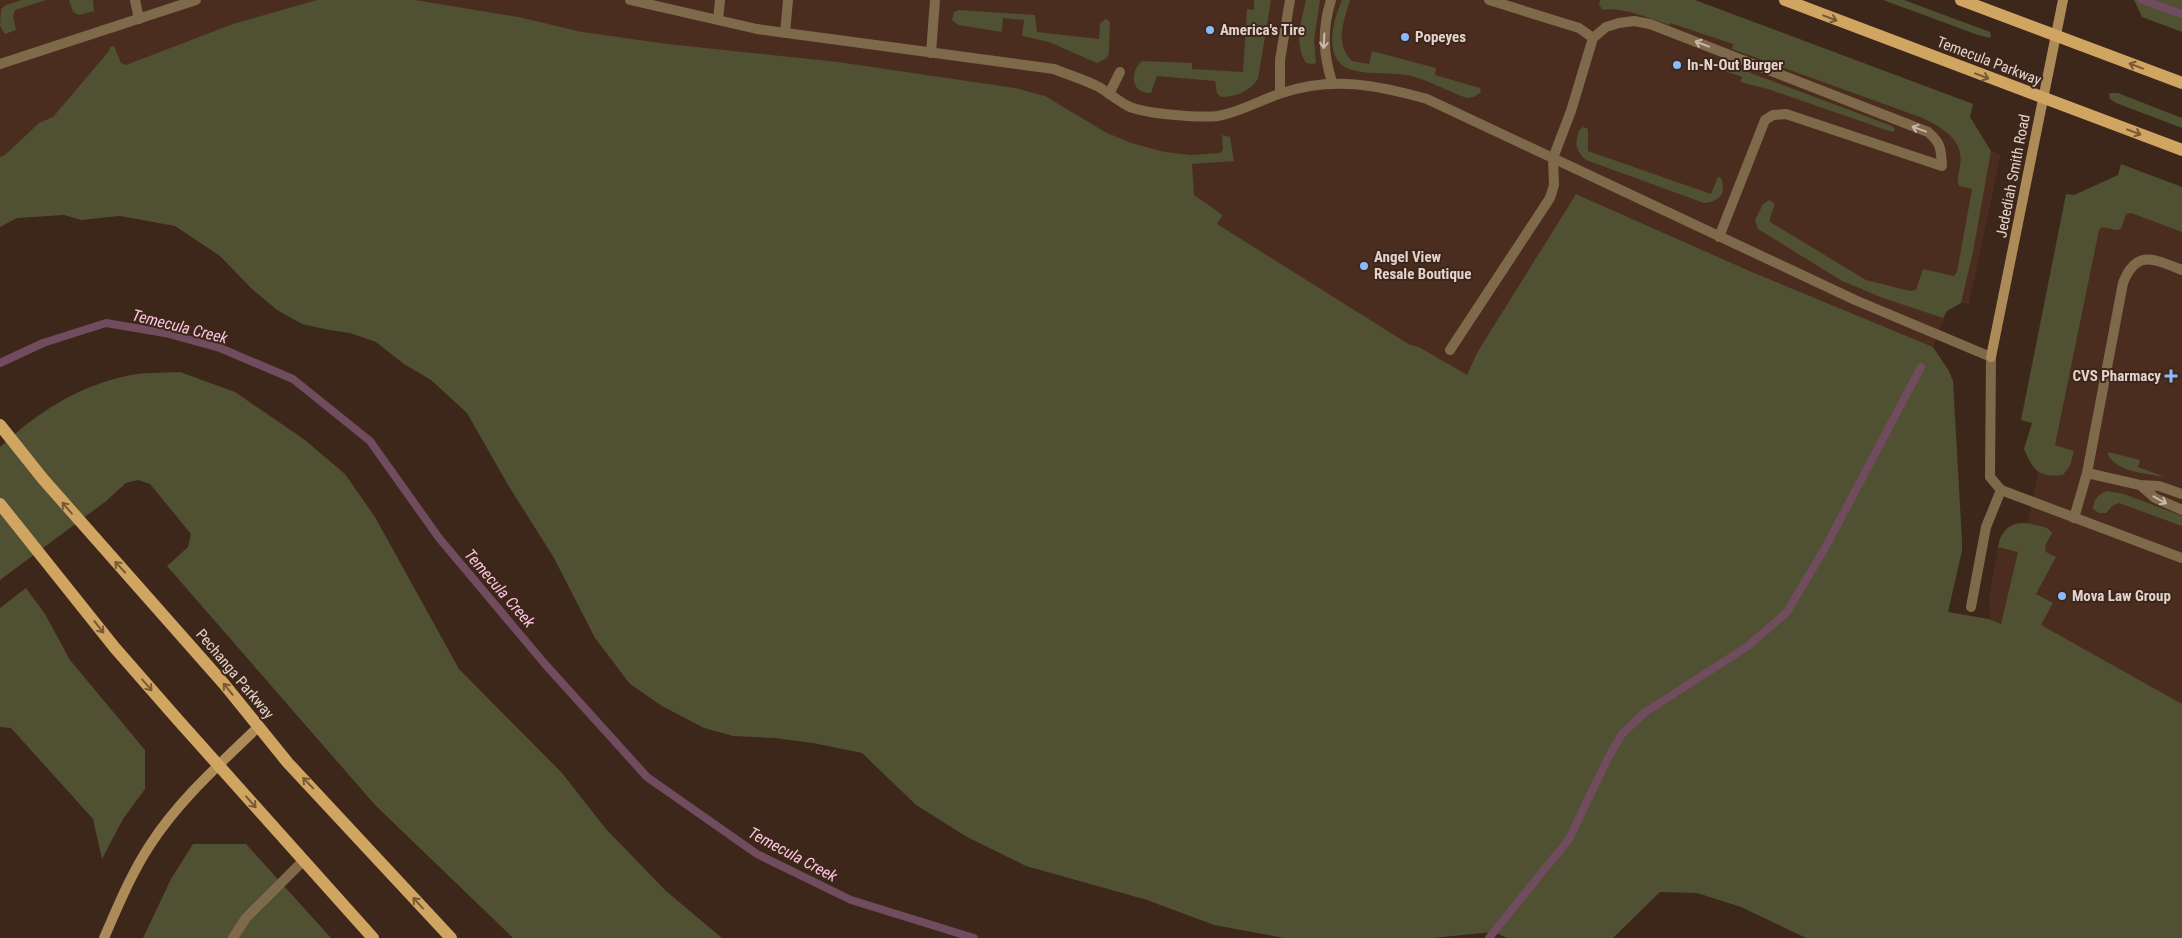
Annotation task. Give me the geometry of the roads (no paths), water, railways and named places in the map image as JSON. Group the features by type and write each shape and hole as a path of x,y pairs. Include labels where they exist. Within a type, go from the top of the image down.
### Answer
{"main road":[{"name":"Temecula Parkway","path":"1785,0 2182,150"},
{"path":"1961,0 2182,84"},
{"name":"Pechanga Parkway","path":"0,424 43,479 99,545 224,684 288,763 451,938"},
{"path":"0,504 115,648 373,938"}],"street":[{"name":"Jedediah Smith Road","path":"1991,357 2064,0"},
{"path":"104,938 129,882 150,844 184,801 258,727"}],"lane":[{"path":"135,0 139,19"},
{"path":"0,64 196,0"},
{"path":"630,0 785,33 1054,69 1098,87 1129,107 1173,115 1218,116 1248,108 1280,93 1309,85 1332,82 1390,88 1427,99 1854,300 1991,357 1990,477 2000,490 2182,558"},
{"path":"718,20 720,0"},
{"path":"785,33 788,0"},
{"path":"931,53 935,0"},
{"path":"1280,93 1280,60 1290,0"},
{"path":"1331,0 1325,26 1324,50 1332,82"},
{"path":"1489,0 1579,28 1593,38"},
{"path":"1450,350 1550,198 1554,185 1553,158 1571,111 1593,38 1606,27 1634,21 1650,24 1928,132 1938,140 1942,166 1786,114 1773,115 1765,120 1719,237"},
{"path":"1109,94 1120,72"},
{"path":"2074,518 2081,500 2123,283 2127,272 2132,265 2141,260 2151,260 2182,270"},
{"path":"2087,472 2140,485 2159,486 2182,494"},
{"path":"2140,485 2155,498 2182,510"},
{"path":"1972,607 1986,527 2000,490"},
{"path":"234,938 246,918 303,861"}],"waterway":[{"path":"2142,0 2182,14"},
{"name":"Temecula Creek","path":"0,363 43,343 106,323 165,333 220,348 293,379 370,441 439,538 544,663 647,777 757,854 851,900 974,938"},
{"path":"1489,938 1569,839 1607,760 1622,734 1644,713 1748,646 1787,612 1825,548 1921,367"}],"place":[{"name":"America's Tire","path":"1210,30"},
{"name":"Popeyes","path":"1405,37"},
{"name":"In-N-Out Burger","path":"1677,65"},
{"name":"Angel View Resale Boutique","path":"1364,266"},
{"name":"CVS Pharmacy","path":"2171,376"},
{"name":"Mova Law Group","path":"2062,596"}]}
